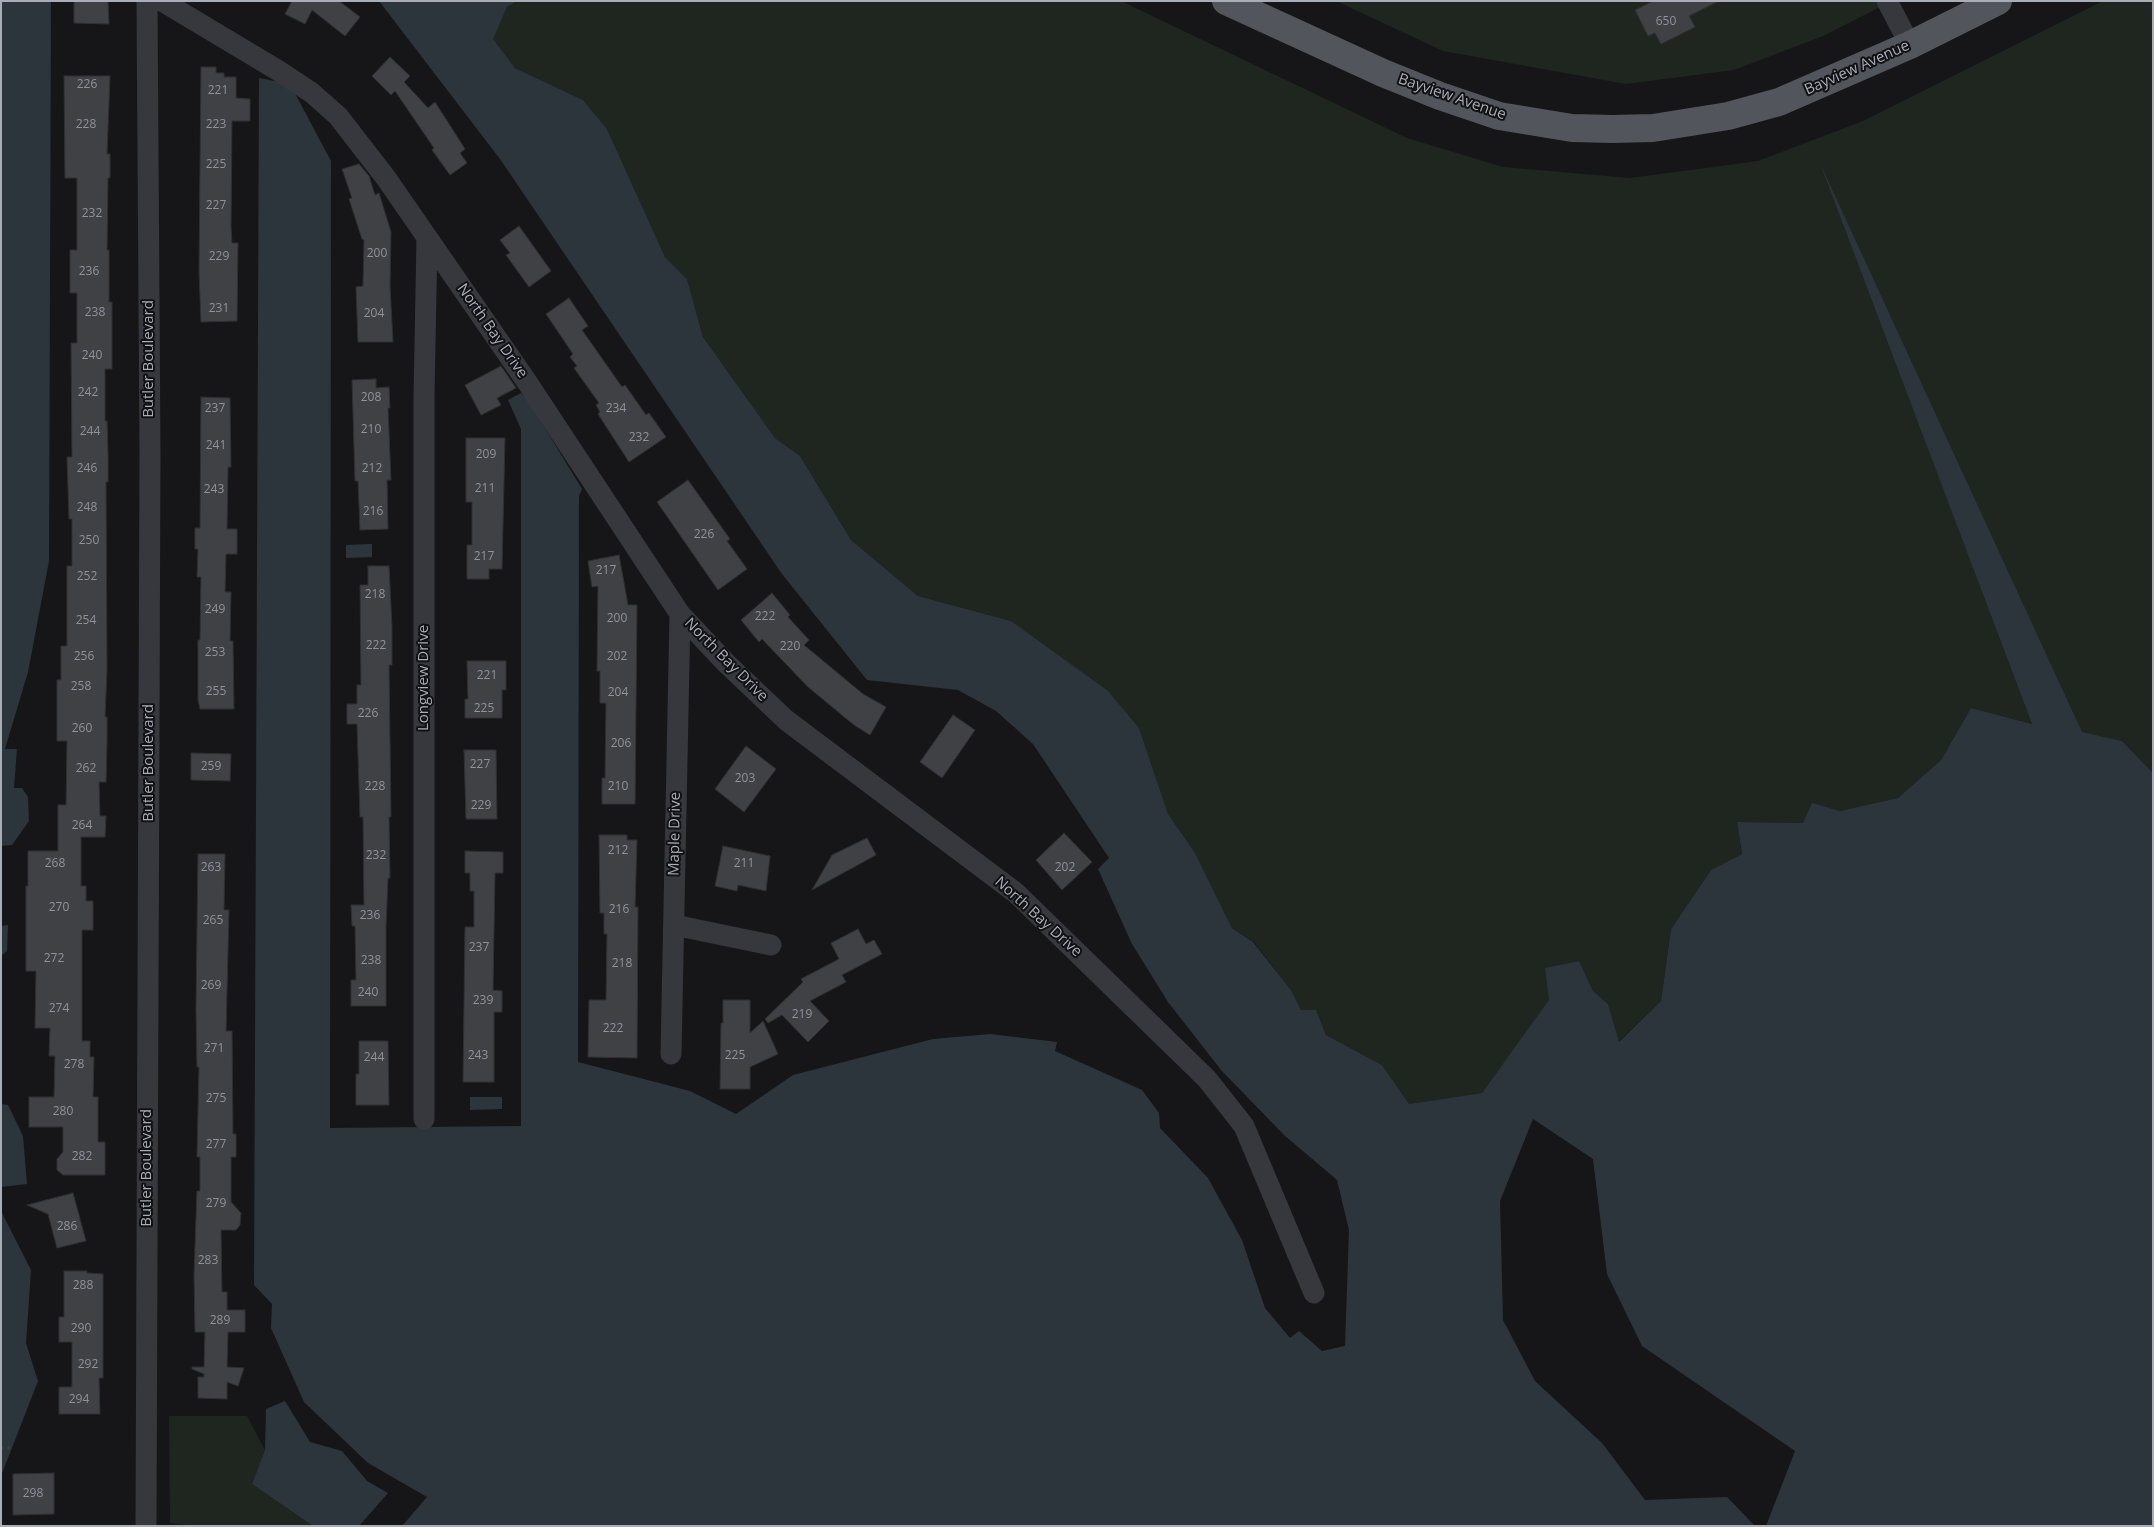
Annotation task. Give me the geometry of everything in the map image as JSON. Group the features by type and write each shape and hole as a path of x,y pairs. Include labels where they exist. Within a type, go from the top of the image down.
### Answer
{"main road":[{"name":"Bayview Avenue","path":"1226,1 1383,73 1440,96 1499,116 1572,128 1653,128 1728,116 1779,102 1910,45 1998,1"}],"street":[{"name":"Butler Boulevard","path":"146,1526 150,462 147,1"},
{"name":"North Bay Drive","path":"162,1 279,71 312,93 338,116 386,178 527,382 680,614 726,663 786,720 1016,894 1207,1079 1244,1126 1314,1292"},
{"path":"1887,1 1910,45"},
{"name":"Longview Drive","path":"424,1119 424,396 428,238"},
{"name":"Maple Drive","path":"671,1054 680,614"},
{"path":"674,925 772,945"}],"path":[{"path":"1,1448 12,1448"}],"shaded area":[{"path":"1,1 51,1 49,561 28,672 5,749 17,749 14,788 22,788 28,797 29,821 12,845 1,846"},
{"path":"379,1 517,1 507,7 493,39 515,68 583,100 607,129 665,257 687,279 703,337 775,438 800,456 851,540 918,596 1011,621 1108,691 1139,728 1168,814 1195,853 1232,928 1253,942 1291,990 1301,1010 1316,1010 1326,1035 1382,1065 1409,1104 1482,1093 1549,1000 1545,968 1579,961 1593,991 1608,1004 1619,1042 1661,1001 1671,929 1711,870 1742,854 1737,822 1803,823 1812,803 1840,811 1898,798 1941,760 1971,708 2032,724 1820,163 2082,732 2122,741 2153,773 2153,1526 1766,1526 1795,1451 1642,1346 1607,1274 1593,1159 1533,1119 1500,1201 1503,1320 1535,1381 1602,1443 1645,1500 1727,1497 1755,1526 402,1526 427,1497 368,1463 304,1402 271,1328 272,1304 254,1285 259,78 290,84 331,161 330,1128 521,1126 521,429 508,400 521,393 529,402 582,489 579,496 578,1062 690,1091 736,1114 793,1075 933,1039 990,1034 1057,1042 1055,1051 1142,1090 1159,1113 1160,1128 1208,1178 1242,1240 1265,1308 1290,1338 1299,1331 1322,1351 1345,1346 1349,1230 1337,1180 1284,1135 1221,1070 1168,1002 1132,944 1098,869 1109,858 1033,744 996,711 958,690 867,680 782,574 500,159"},
{"path":"517,1 1121,1 1407,138 1503,167 1630,178 1758,161 1863,121 2103,1 2153,1 2153,773 2122,741 2082,733 1824,172 2032,724 1971,708 1941,760 1898,798 1840,811 1812,804 1804,823 1737,822 1742,854 1711,870 1671,929 1661,1001 1618,1042 1608,1004 1593,991 1579,961 1545,969 1550,1000 1482,1093 1409,1104 1382,1065 1326,1035 1316,1011 1301,1010 1291,990 1254,942 1232,928 1195,853 1168,814 1139,728 1011,621 918,596 851,540 800,456 775,438 703,337 687,279 665,257 607,129 583,100 515,68 492,39 507,7"},
{"path":"1336,1 1892,1 1823,36 1734,70 1626,84 1443,51"},
{"path":"372,544 372,557 346,558 346,545"},
{"path":"8,925 7,951 1,956 1,926"},
{"path":"470,1097 502,1097 502,1109 470,1110"},
{"path":"1,1104 8,1105 23,1136 27,1184 1,1187"},
{"path":"1,1211 31,1270 26,1343 38,1381 1,1476"},
{"path":"285,1401 310,1442 342,1451 367,1481 388,1493 359,1526 313,1526 252,1484 265,1450 266,1409"},
{"path":"169,1416 247,1416 265,1450 252,1484 313,1526 193,1526 170,1523"}],"building":[{"path":"74,1 108,1 109,24 74,23"},
{"path":"292,1 339,1 360,17 345,36 312,10 305,24 285,14"},
{"path":"1653,1 1719,1 1689,16 1695,27 1661,44 1655,33 1648,36 1635,10"},
{"path":"390,57 410,76 404,82 428,108 435,102 465,149 460,153 467,163 450,175 395,91 391,95 372,76"},
{"path":"201,67 216,67 216,73 224,73 224,77 236,77 236,98 250,99 250,121 232,121 231,227 232,243 238,243 237,321 201,322 199,271"},
{"path":"64,76 110,76 107,154 110,154 110,178 108,178 107,250 109,250 109,302 112,302 112,369 105,369 105,421 107,421 108,454 108,482 106,482 107,669 105,717 107,717 107,741 106,782 99,782 100,816 106,816 105,837 81,837 81,886 86,886 86,901 93,901 93,930 82,930 82,1041 90,1041 90,1057 94,1057 93,1097 98,1097 98,1142 105,1142 105,1175 63,1175 57,1170 57,1159 63,1152 63,1127 29,1127 29,1097 54,1097 55,1056 49,1056 50,1028 35,1028 36,971 26,971 28,851 58,851 58,805 66,805 67,741 57,741 57,680 61,680 61,646 67,646 67,566 72,566 72,519 69,519 67,457 72,457 71,343 77,343 77,293 70,293 70,250 77,250 77,178 65,178"},
{"path":"359,164 369,176 375,195 379,193 391,232 390,286 393,342 358,342 356,287 363,286 364,240 362,239 349,199 352,198 342,169"},
{"path":"519,226 551,271 529,287 506,255 510,253 500,240"},
{"path":"569,298 588,326 582,330 622,387 625,385 646,415 649,413 666,437 629,462 598,414 600,412 596,405 599,403 574,368 577,366 570,357 573,354 546,314"},
{"path":"501,366 516,388 497,398 501,405 481,415 465,385"},
{"path":"376,379 376,388 389,387 391,480 387,480 388,529 360,530 358,481 355,481 352,380"},
{"path":"201,397 230,398 231,467 228,467 227,529 237,529 237,554 226,554 225,592 231,592 230,641 233,641 234,709 200,709 198,700 201,577 197,577 198,549 195,549 195,528 200,528"},
{"path":"466,438 505,438 502,569 489,569 489,579 467,579 467,545 472,545 472,502 466,502"},
{"path":"688,480 730,539 727,541 747,569 718,590 657,502"},
{"path":"619,555 628,605 637,605 635,804 602,804 602,778 605,778 606,703 600,703 600,671 597,671 598,586 592,587 588,561"},
{"path":"368,566 389,566 392,627 392,665 389,665 391,817 389,817 390,878 388,878 386,926 386,1006 351,1006 351,980 356,980 355,926 352,926 351,905 364,905 363,817 360,817 357,724 347,724 347,704 357,704 357,685 361,685 360,585 368,585"},
{"path":"772,593 790,615 788,617 809,640 804,645 863,694 886,707 870,735 854,725 808,687 762,639 759,642 741,620"},
{"path":"467,661 506,661 506,690 502,690 502,718 465,718 465,699 468,699"},
{"path":"953,715 975,730 942,778 920,762"},
{"path":"746,746 776,769 744,812 715,789"},
{"path":"464,750 496,750 497,819 466,819"},
{"path":"191,753 231,754 230,781 191,780"},
{"path":"1064,833 1092,862 1062,890 1036,860"},
{"path":"599,835 627,835 627,840 637,840 635,907 638,907 637,1058 588,1057 589,1000 606,1000 607,934 604,934 604,913 600,913"},
{"path":"867,838 876,855 812,890 832,855"},
{"path":"723,846 770,856 766,891 738,885 737,891 715,886"},
{"path":"465,851 503,852 503,873 495,873 493,990 502,991 502,1012 494,1012 494,1082 463,1082 465,927 474,927 474,891 470,891 470,873 465,873"},
{"path":"198,854 225,854 224,910 229,910 226,1031 232,1031 233,1134 236,1134 236,1157 231,1157 231,1202 241,1213 240,1225 236,1230 221,1230 222,1292 227,1292 227,1310 245,1310 245,1332 228,1332 227,1367 244,1368 238,1386 227,1382 227,1399 198,1398 198,1377 204,1377 204,1374 192,1369 192,1367 204,1367 205,1332 195,1332 194,1276 197,1191 200,1191 200,1157 197,1157 199,1067 197,1067 196,1009"},
{"path":"858,929 866,944 874,940 882,954 842,975 846,982 810,1001 829,1021 808,1042 782,1015 768,1023 765,1019 803,982 801,979 839,959 831,943"},
{"path":"723,1000 750,1000 750,1033 763,1021 778,1054 750,1067 750,1089 720,1089"},
{"path":"359,1041 388,1041 389,1105 356,1105 356,1074 359,1074"},
{"path":"73,1193 86,1241 57,1248 48,1214 27,1205"},
{"path":"64,1271 87,1271 87,1273 103,1274 103,1378 99,1378 100,1414 59,1414 59,1387 72,1387 72,1342 59,1342 59,1317 64,1317"},
{"path":"54,1473 54,1514 13,1515 13,1474"}]}
